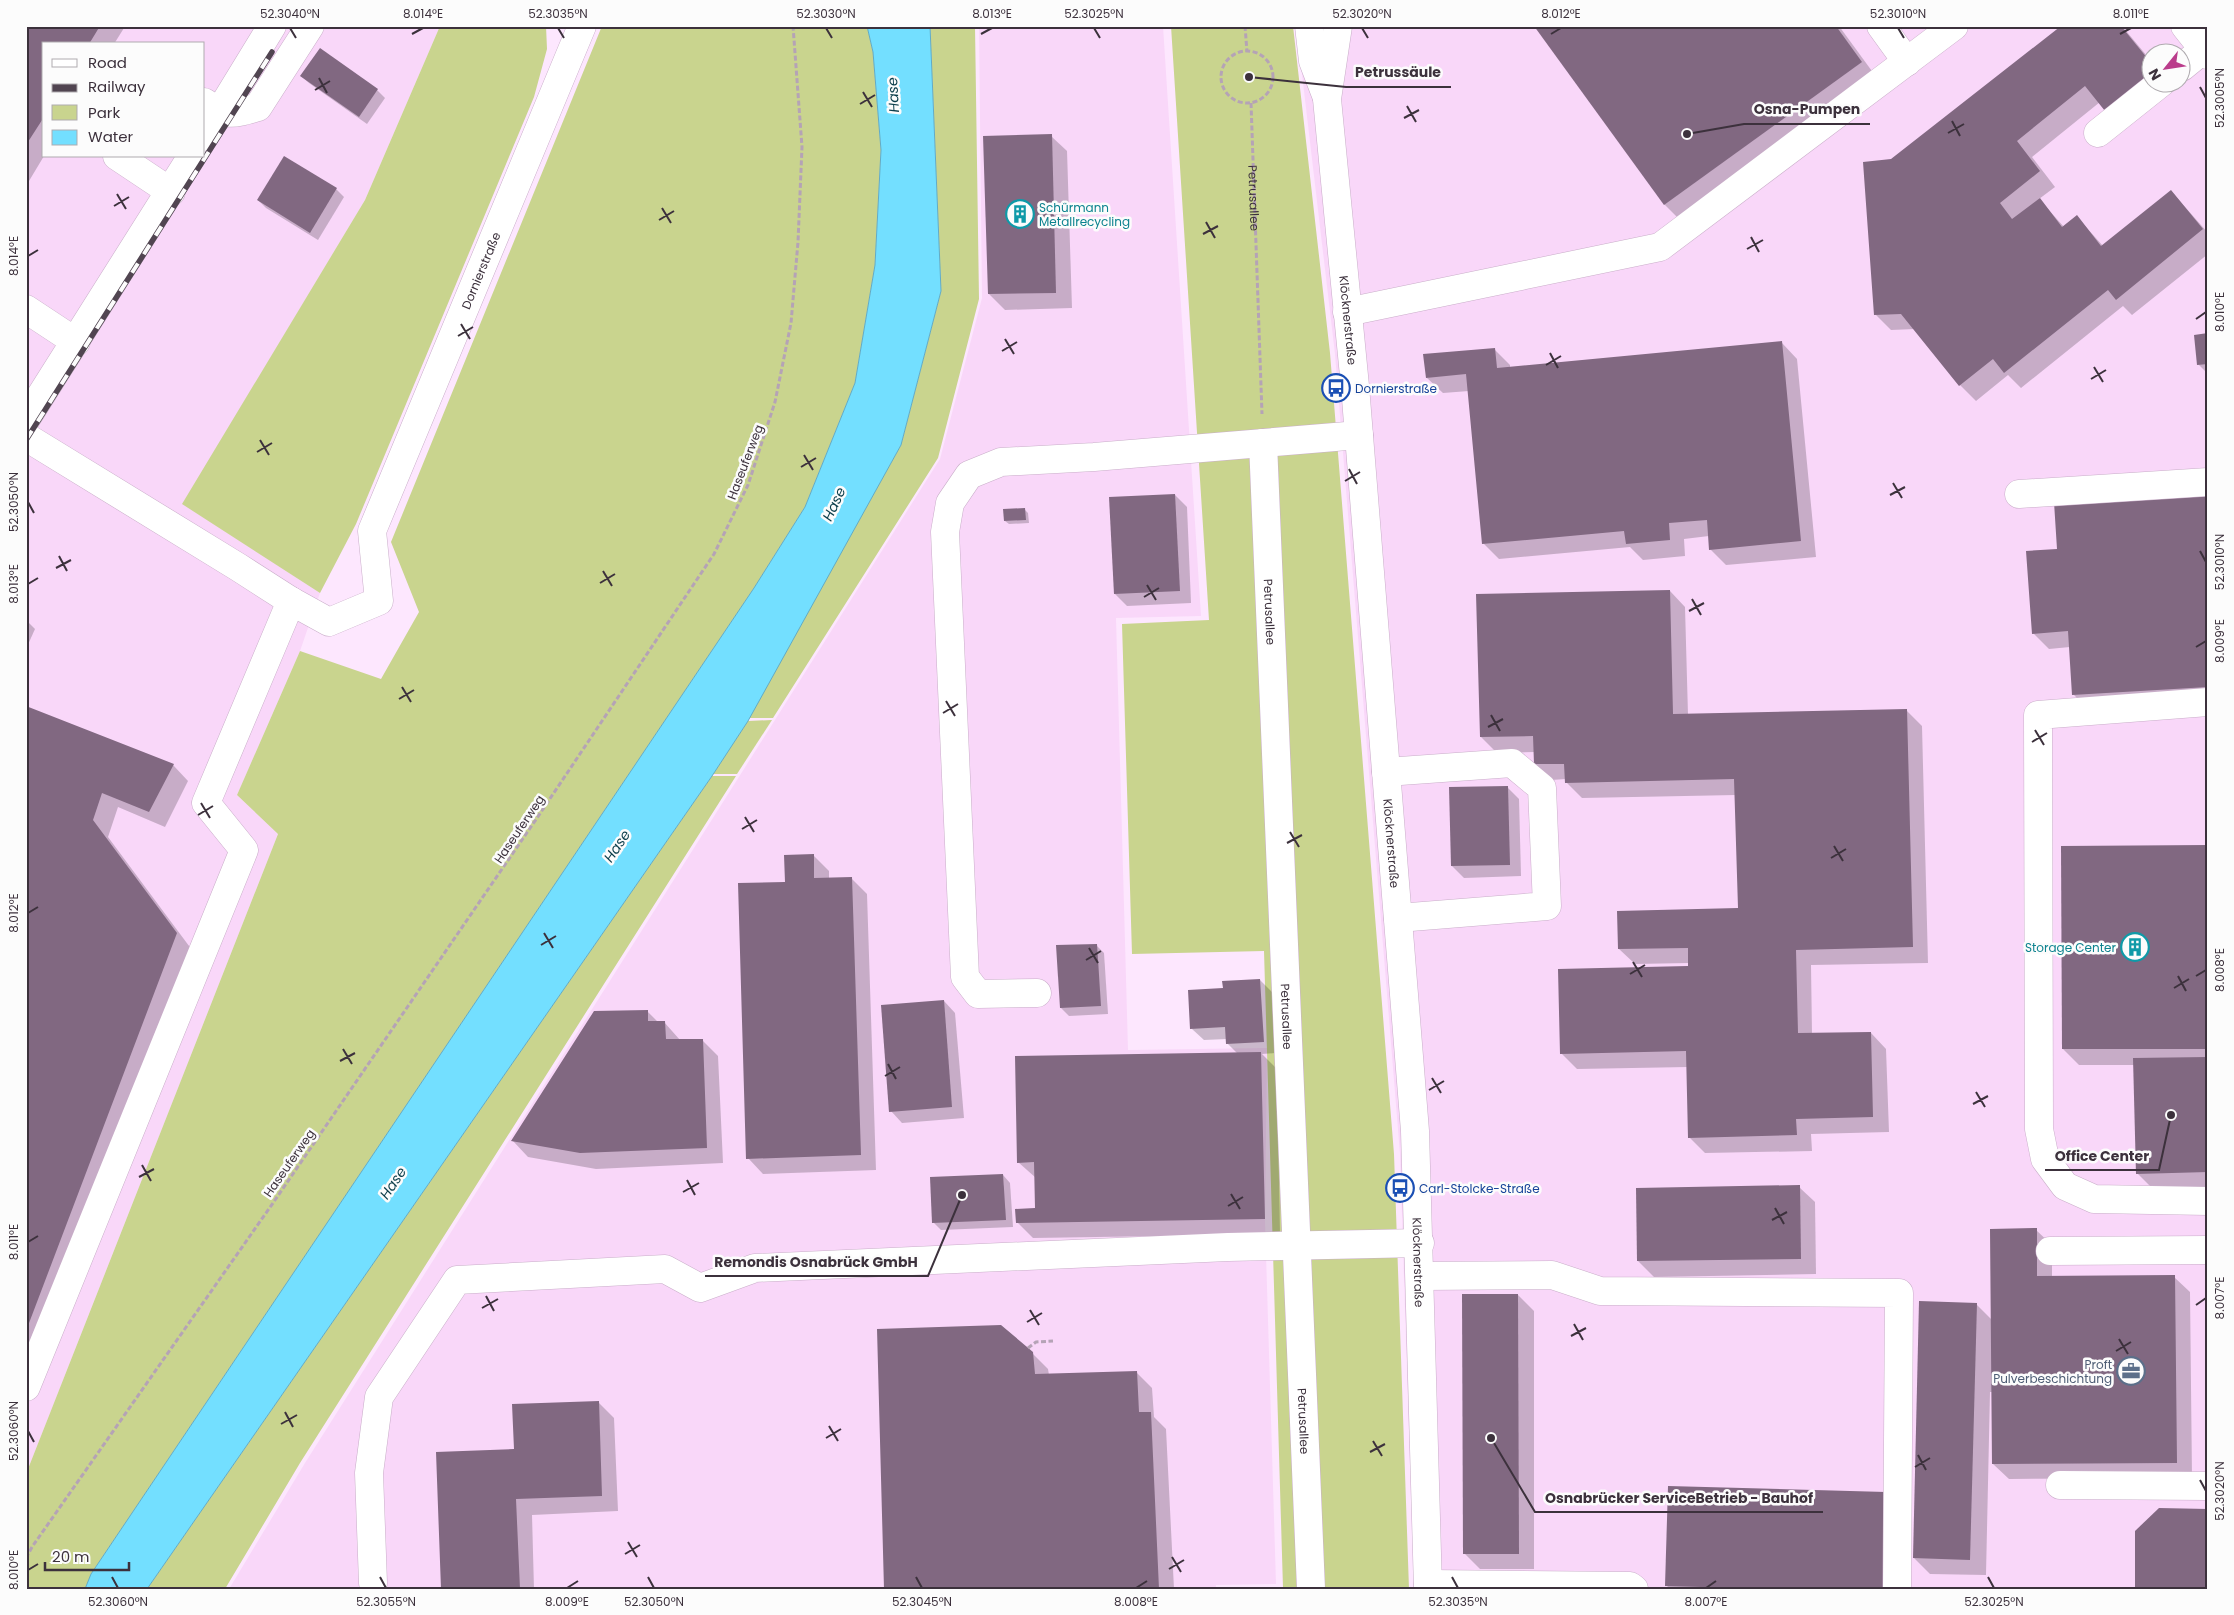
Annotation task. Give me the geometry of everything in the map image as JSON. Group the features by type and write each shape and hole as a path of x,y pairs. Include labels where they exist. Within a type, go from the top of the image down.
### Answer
{"street":[{"path":"205,133 211,107 272,26"},
{"path":"211,107 234,114 258,107 310,26"},
{"name":"Dornierstraße","path":"291,601 329,622 379,601 372,531 582,26"},
{"name":"Klöcknerstraße","path":"1309,26 1313,61 1327,99"},
{"name":"Klöcknerstraße","path":"1338,26 1327,99 1358,435 1415,1131 1420,1243 1428,1586"},
{"path":"1881,26 1907,62"},
{"path":"1347,312 1660,248 1954,26"},
{"path":"2185,26 2206,52 2192,61"},
{"path":"2098,133 2149,92"},
{"path":"120,158 171,192"},
{"path":"26,419 191,158"},
{"path":"26,309 76,342"},
{"path":"1037,993 978,994 965,976 945,532 950,503 969,475 1001,462 1094,457 1358,435"},
{"path":"26,437 291,601 206,803 244,850 26,1387"},
{"name":"Petrusallee","path":"1263,443 1311,1589"},
{"path":"2019,494 2208,482"},
{"path":"2208,702 2038,716 2038,725 2039,1129 2045,1159 2065,1186 2094,1199 2208,1200"},
{"path":"1386,772 1512,763 1542,788 1548,906 1398,918"},
{"path":"373,1583 368,1473 379,1397 457,1280 665,1269 700,1288 755,1268 1297,1245 1420,1243"},
{"path":"2050,1251 2208,1250"},
{"path":"1420,1276 1552,1275 1600,1291 1899,1293 1897,1589"},
{"path":"2060,1484 2208,1486"},
{"path":"1428,1586 1630,1586 1634,1589"}],"path":[{"name":"Haseuferweg","path":"26,1558 532,827 714,554 751,476 775,402 791,323 798,242 802,147 793,26"},
{"path":"1245,26 1247,52"},
{"path":"1257,53 1266,60 1272,71 1273,78 1269,92 1258,101 1251,103 1232,98 1222,84 1225,65 1236,54 1257,53"},
{"name":"Petrusallee","path":"1251,103 1263,443"},
{"path":"1028,1348 1036,1342 1053,1341"}],"shaded area":[{"path":"26,26 440,26 365,200 183,504 320,593 300,651 237,795 278,834 26,1474"},
{"path":"979,26 1163,26 1201,616 1116,618 1128,1050 1267,1048 1265,1221 1276,1584 1216,1585 1216,1589 229,1589 305,1463 940,459 982,298"},
{"path":"1342,26 2208,26 2208,1589 1414,1589 1400,1154 1335,354 1300,57"}],"green space":[{"path":"440,26 546,26 547,49 534,97 356,524 320,593 182,504 365,200"},
{"path":"602,26 867,26 873,52 881,150 875,265 855,383 805,507 754,588 91,1574 85,1589 26,1589 26,1474 278,834 237,795 300,651 381,679 419,612 391,542"},
{"path":"930,26 975,26 979,299 938,458 773,718 748,718 901,445 941,291"},
{"path":"1171,26 1293,26 1330,353 1394,1154 1409,1589 1257,1589 1283,1588 1264,951 1132,954 1122,624 1209,620"},
{"path":"772,720 737,774 713,774 748,721"},
{"path":"712,776 736,776 300,1463 225,1589 147,1589"}],"water":[{"name":"Hase","path":"867,26 930,26 941,291 901,445 748,721 712,776 147,1589 85,1589 91,1574 754,588 805,507 855,383 875,265 881,150 873,52"}],"building":[{"path":"26,26 100,26 90,42 42,42 42,120 26,145"},
{"path":"1534,26 1836,26 1862,62 1664,205"},
{"path":"2061,26 2121,26 2142,52 2142,80 2105,111 2085,86 2017,141 2040,171 2000,203 2012,219 2040,198 2062,227 2077,215 2101,246 2171,190 2203,229 2116,300 2108,290 2004,373 1993,359 1959,386 1901,314 1874,315 1863,162 1891,159"},
{"path":"320,48 378,89 359,117 300,76"},
{"name":"Schürmann Metallrecycling","path":"1052,134 1056,293 988,294 983,136"},
{"path":"284,156 337,188 310,233 257,200"},
{"path":"2208,333 2208,364 2197,365 2194,335"},
{"path":"1782,341 1801,541 1709,550 1707,520 1669,523 1670,540 1626,544 1624,531 1482,544 1466,374 1426,378 1423,354 1495,348 1497,368"},
{"path":"2208,493 2208,687 2072,695 2068,631 2032,634 2026,551 2057,549 2054,502"},
{"path":"1175,494 1180,591 1114,594 1109,497"},
{"path":"1025,508 1026,520 1004,521 1003,509"},
{"path":"1670,590 1673,714 1907,709 1913,947 1796,950 1798,1033 1871,1032 1873,1117 1796,1119 1797,1135 1688,1138 1686,1051 1560,1054 1558,969 1688,966 1688,948 1618,949 1617,911 1738,908 1734,779 1565,783 1564,764 1534,764 1533,736 1480,737 1476,594"},
{"path":"26,706 174,764 149,812 102,793 93,820 177,933 26,1331"},
{"path":"1508,786 1510,865 1451,866 1449,787"},
{"name":"Storage Center","path":"2208,845 2208,1049 2062,1049 2061,846"},
{"path":"814,854 814,878 852,877 861,1155 746,1159 738,883 785,882 784,855"},
{"path":"1097,944 1101,1006 1060,1008 1056,945"},
{"path":"1260,979 1264,1042 1226,1044 1225,1027 1190,1029 1188,990 1223,988 1222,981"},
{"path":"944,1000 952,1107 889,1112 881,1005"},
{"path":"648,1010 648,1021 665,1021 666,1039 703,1039 707,1148 580,1153 511,1141 594,1011"},
{"path":"1261,1052 1265,1219 1016,1223 1015,1209 1035,1208 1034,1162 1017,1163 1015,1056"},
{"path":"2208,1057 2208,1172 2136,1174 2133,1058"},
{"path":"1003,1174 1006,1220 932,1223 930,1177"},
{"path":"1800,1185 1801,1259 1637,1261 1636,1188"},
{"path":"2037,1228 2037,1276 2175,1275 2177,1463 1992,1464 1990,1229"},
{"path":"1462,1294 1518,1294 1519,1554 1463,1554"},
{"path":"1919,1301 1977,1303 1970,1560 1913,1558"},
{"path":"1001,1325 1033,1352 1035,1374 1137,1371 1139,1412 1151,1412 1159,1589 884,1589 877,1329"},
{"path":"599,1401 602,1496 516,1499 520,1589 441,1589 436,1452 514,1449 512,1404"},
{"path":"1668,1486 1886,1492 1883,1589 1773,1589 1665,1586"},
{"path":"2159,1508 2208,1509 2208,1589 2135,1589 2135,1531"}],"railway":[{"path":"205,158 272,52"},
{"path":"26,440 205,158"}],"place":[{"name":"Petrussäule","path":"1249,77"},
{"name":"Osna-Pumpen","path":"1687,134"},
{"name":"Schürmann Metallrecycling","path":"1020,214"},
{"name":"Dornierstraße","path":"1336,388"},
{"name":"Storage Center","path":"2135,947"},
{"name":"Office Center","path":"2171,1115"},
{"name":"Carl-Stolcke-Straße","path":"1400,1188"},
{"name":"Remondis Osnabrück GmbH","path":"962,1195"},
{"name":"Proft Pulverbeschichtung","path":"2131,1371"},
{"name":"Osnabrücker ServiceBetrieb - Bauhof","path":"1491,1438"}]}
